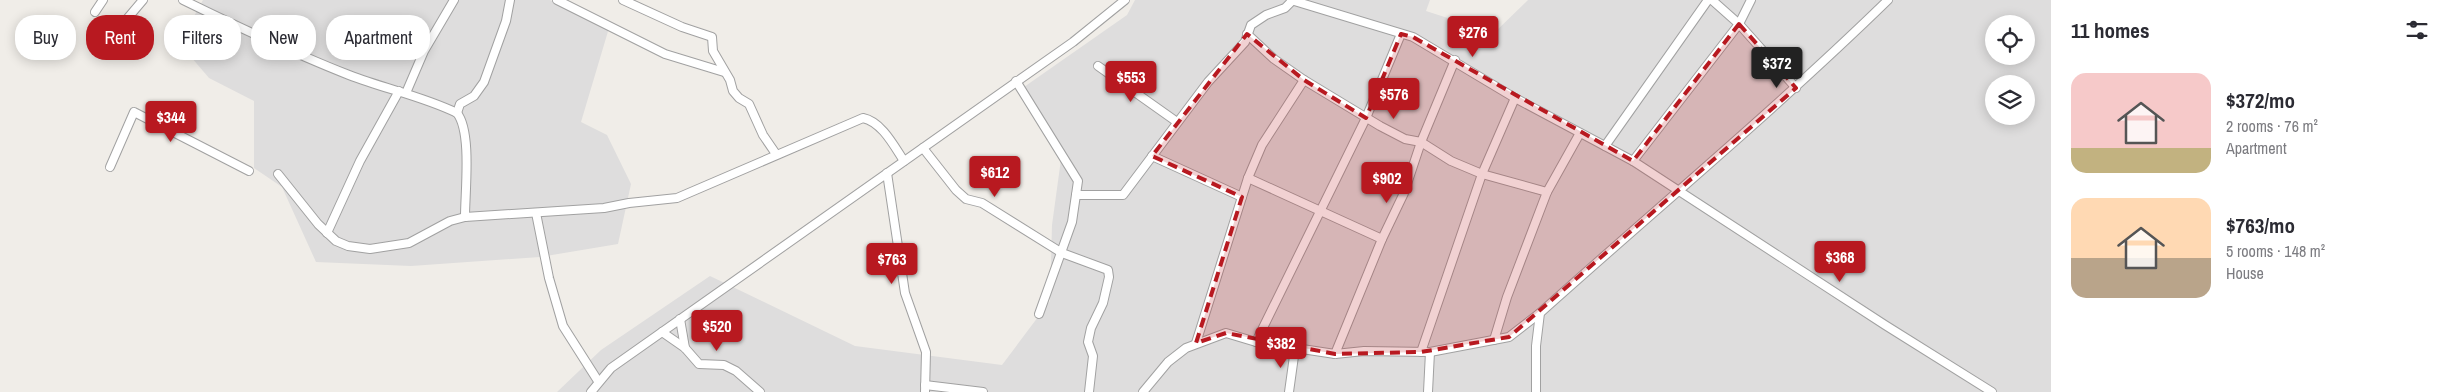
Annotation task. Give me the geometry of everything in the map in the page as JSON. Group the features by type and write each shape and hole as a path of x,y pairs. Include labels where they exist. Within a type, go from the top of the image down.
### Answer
{"street":[{"path":"94,12 103,0"},
{"path":"130,15 143,0"},
{"path":"183,0 256,35 351,76 403,92 457,113 462,119 466,137 465,217"},
{"path":"327,233 360,161 403,92 424,51 454,0"},
{"path":"457,113 460,104 474,96 484,82 506,21 510,0"},
{"path":"557,0 665,54 725,72"},
{"path":"622,0 682,27 712,37 713,51 738,98 749,104 763,135 776,154"},
{"path":"591,392 598,381 611,368 1073,42 1125,0"},
{"path":"1076,195 1123,196 1208,82 1245,42 1251,25 1266,15 1285,8 1292,0 1340,13 1413,37 1455,60 1515,98 1633,161 1884,325 1992,392"},
{"path":"1605,146 1708,0"},
{"path":"1712,0 1739,24 1796,88"},
{"path":"1633,161 1739,24 1751,0"},
{"path":"1144,392 1168,362 1196,343 1226,333 1256,342 1335,354 1364,351 1430,352 1509,336 1540,313 1678,189 1796,88 1887,0"},
{"path":"1247,34 1274,59 1304,80 1366,118 1405,139 1421,142 1451,161 1482,174 1547,192"},
{"path":"1256,342 1366,118 1401,34"},
{"path":"1335,354 1382,239 1404,193 1421,142 1455,60"},
{"path":"1098,66 1177,122"},
{"path":"1196,343 1248,178 1262,145 1304,80"},
{"path":"1016,81 1077,176 1072,222 1039,314"},
{"path":"1421,352 1482,174 1515,98"},
{"path":"110,167 134,112 249,171"},
{"path":"278,174 327,233 336,241 348,246 370,249 409,243 450,221 465,217 604,208 629,203 677,198 863,118 880,128 904,161"},
{"path":"1494,340 1507,297 1547,192 1580,133"},
{"path":"923,148 956,190 966,199 982,204 1013,221 1043,243 1053,246 1062,253 1108,270 1109,277 1103,303 1091,328 1088,342 1093,356 1089,392"},
{"path":"1152,156 1242,197"},
{"path":"887,173 905,293 926,352 925,389 983,392"},
{"path":"1248,178 1322,210 1382,239"},
{"path":"536,213 549,278 563,326 598,381"},
{"path":"1536,392 1536,346 1540,313"},
{"path":"680,319 685,348"},
{"path":"662,332 685,348 699,364 724,365 736,371 760,392"},
{"path":"1289,392 1295,348"},
{"path":"1428,392 1430,352"}],"highlighted area":[{"path":"1739,24 1796,88 1509,337 1421,352 1335,354 1226,333 1196,343 1242,197 1152,156 1247,34 1304,80 1366,118 1401,34 1413,37 1633,161"}],"shaded area":[{"path":"203,0 550,0 609,28 581,122 607,135 631,184 618,244 540,257 411,266 316,262 282,187 254,168 254,101 209,78 194,60 241,60 241,15 195,15"},
{"path":"1135,0 1430,0 1426,11 1494,33 1528,0 2051,0 2051,392 557,392 601,350 710,276 855,346 1002,365 1050,301 1052,225 1062,152 1024,87 1127,15"}]}
